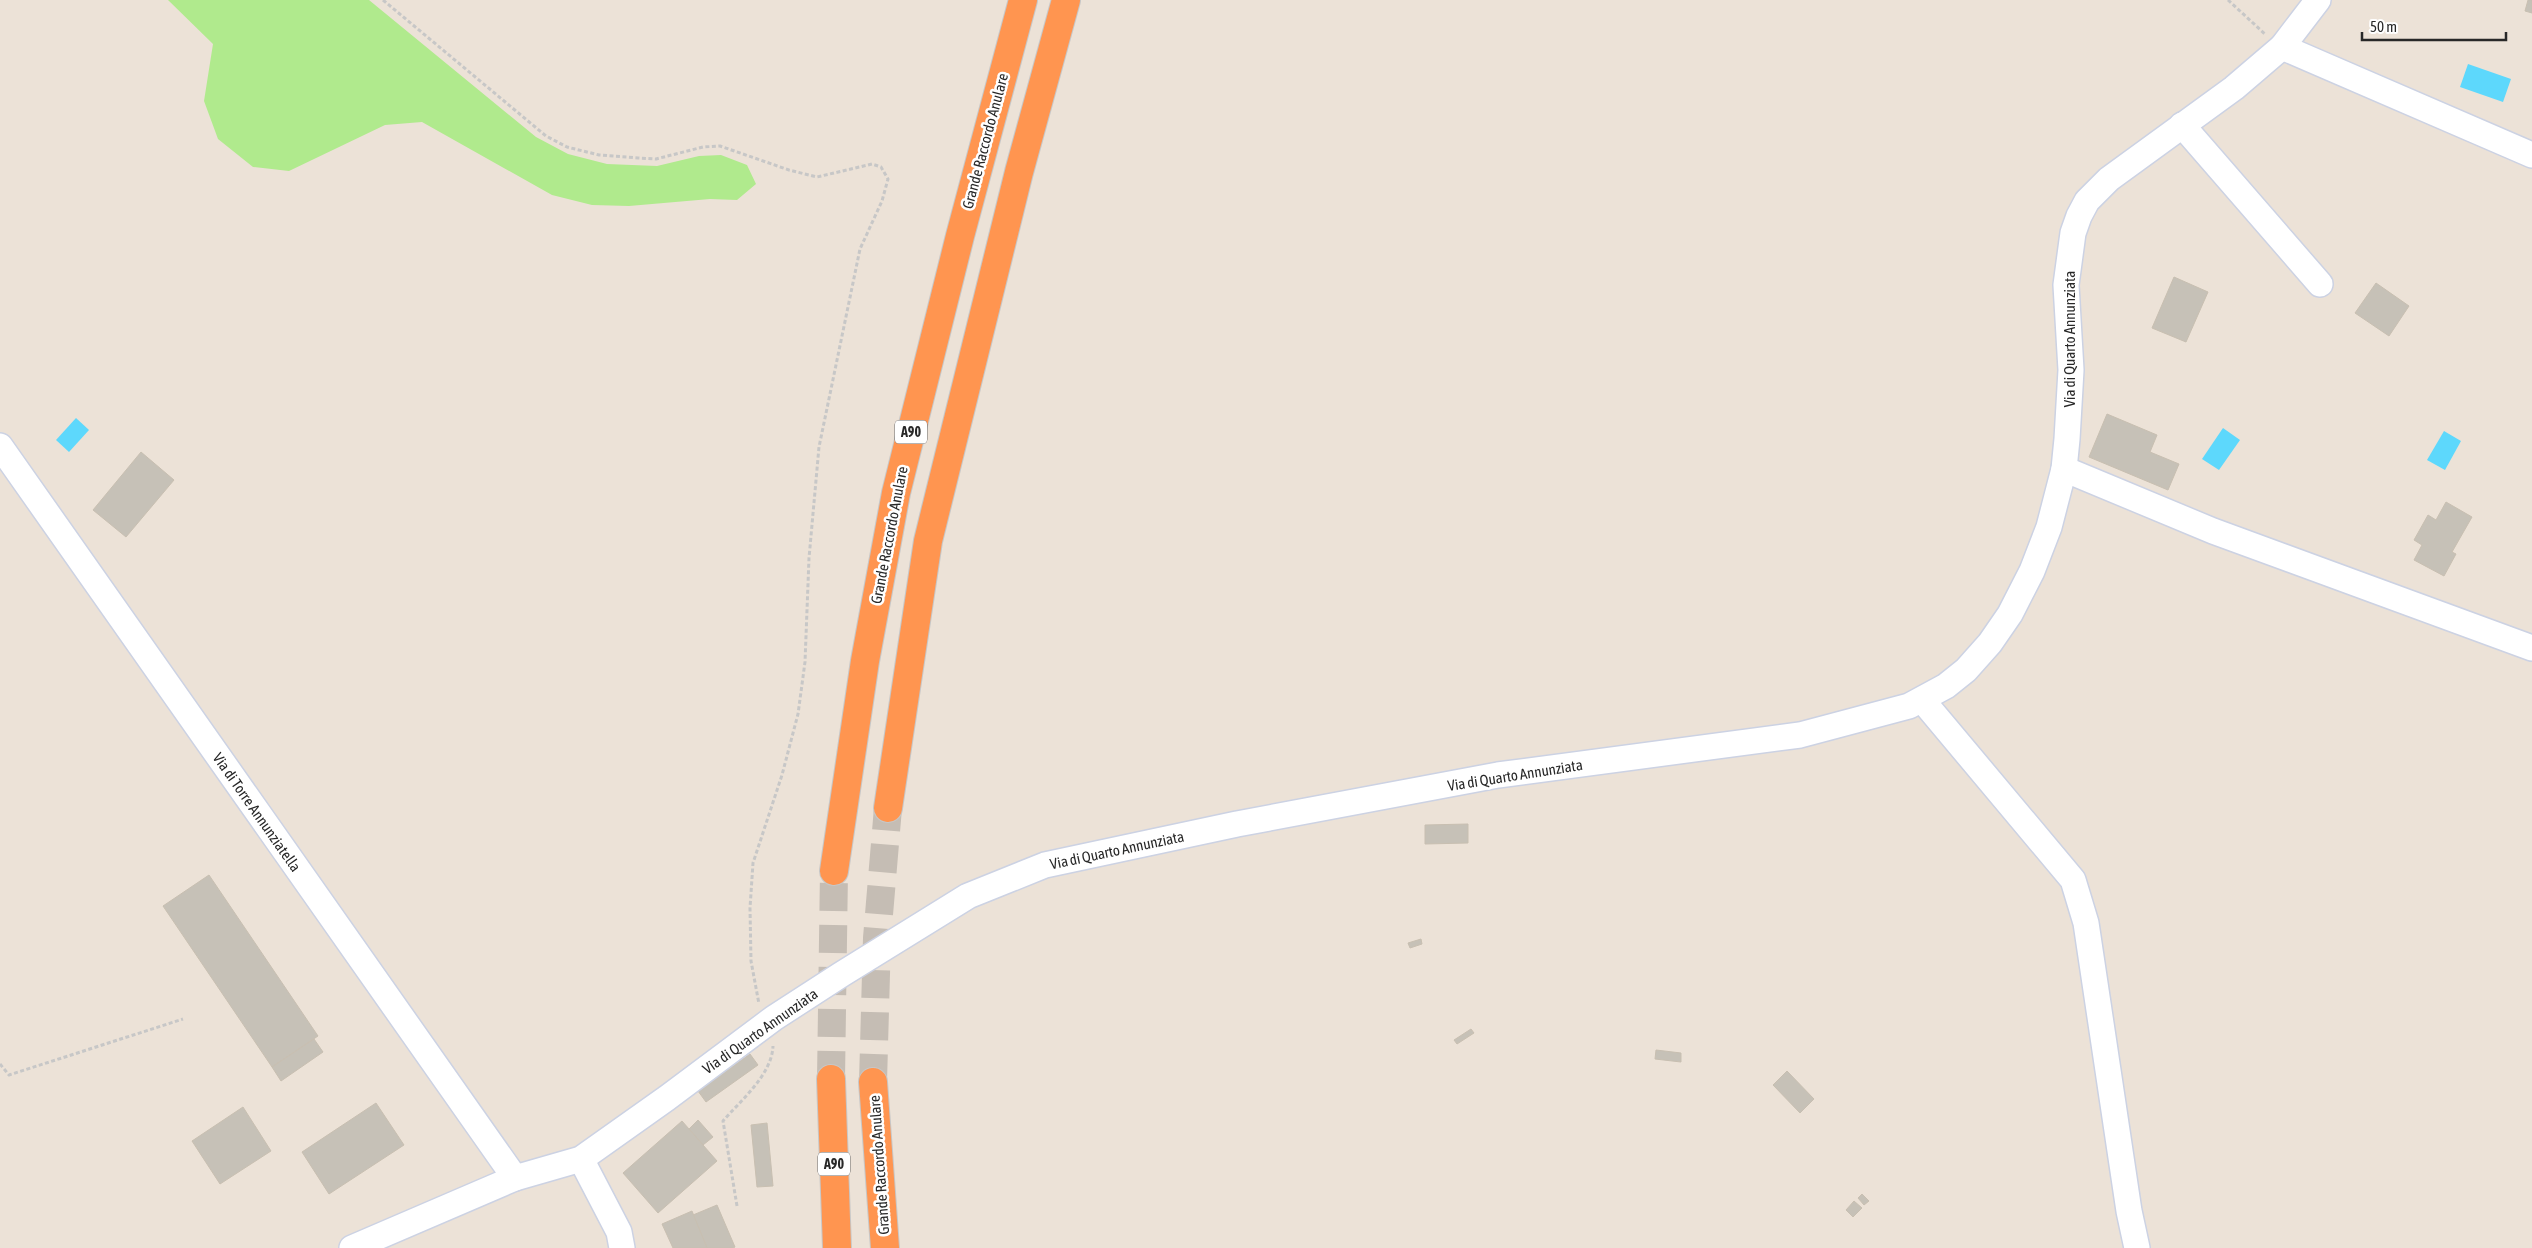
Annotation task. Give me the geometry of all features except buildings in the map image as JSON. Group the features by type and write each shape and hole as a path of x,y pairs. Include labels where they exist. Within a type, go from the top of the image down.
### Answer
{"highway":[{"name":"Grande Raccordo Anulare","path":"834,871 865,662 896,493 960,236 1023,0"},
{"path":"888,808 928,542 1016,182 1066,0"},
{"name":"A90","path":"831,1079 837,1248"},
{"name":"Grande Raccordo Anulare","path":"873,1082 885,1248"}],"street":[{"name":"Via di Quarto Annunziata","path":"352,1248 515,1178 581,1159 768,1022 968,896 1045,865 1237,824 1498,775 1800,735 1923,701 1966,670 1990,643 2010,614 2032,571 2049,527 2064,469 2071,370 2066,285 2073,233 2079,216 2096,191 2121,169 2234,88 2282,46 2318,0"},
{"path":"2282,46 2532,155"},
{"path":"2182,125 2320,284"},
{"name":"Via di Torre Annunziatella","path":"0,446 515,1178"},
{"path":"2064,469 2213,531 2532,648"},
{"path":"1923,701 2073,880 2086,923 2127,1201 2137,1248"},
{"path":"581,1159 615,1224 622,1248"}],"path":[{"path":"383,0 546,136 567,147 599,155 656,159 702,147 720,146 789,170 817,177 872,164 881,167 888,179 882,201 860,249 819,447 809,558 805,662 798,714 782,775 753,863 750,908 751,961 768,1022 773,1052 762,1076 723,1121 737,1206"},
{"path":"2228,0 2245,18 2282,46"},
{"path":"0,1064 10,1075 183,1019"}],"green space":[{"path":"168,0 369,0 536,137 568,154 607,164 657,166 699,156 721,155 747,165 756,184 737,200 710,199 629,206 592,205 552,195 422,122 385,125 289,171 253,167 218,139 204,101 213,44"}],"water":[{"path":"2468,64 2511,79 2503,102 2460,87"},
{"path":"76,418 89,430 69,452 56,440"},
{"path":"2223,428 2240,440 2219,470 2202,459"},
{"path":"2444,431 2461,441 2445,470 2427,460"}],"tunnel":[{"path":"873,1082 877,938 888,808"},
{"path":"831,1079 834,871"}]}
